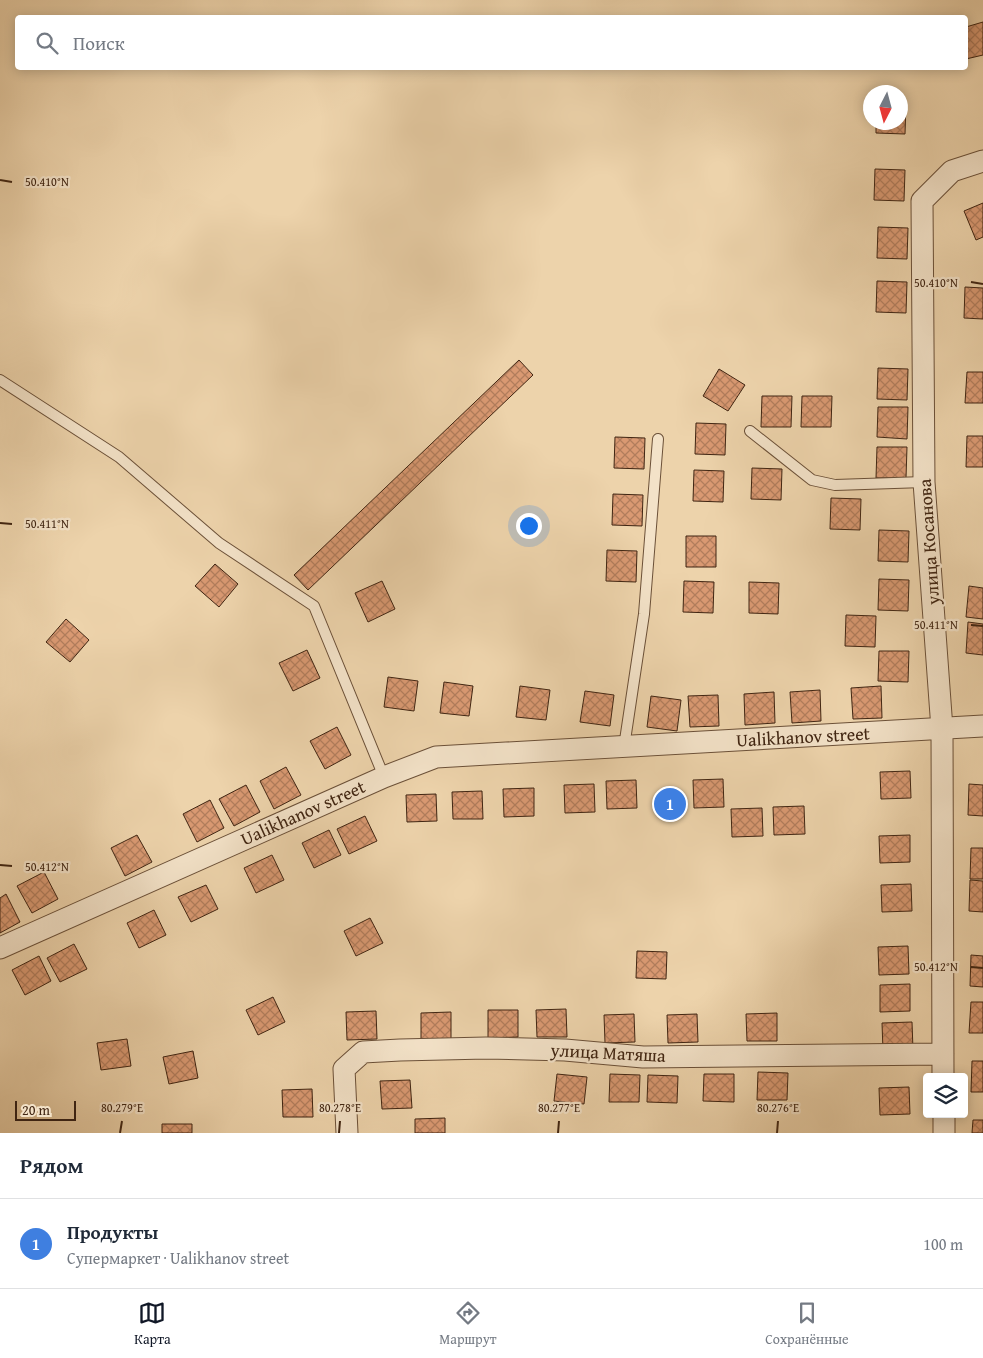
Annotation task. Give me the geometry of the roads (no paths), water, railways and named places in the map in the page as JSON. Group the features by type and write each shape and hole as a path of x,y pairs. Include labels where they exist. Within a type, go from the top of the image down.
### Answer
{"street":[{"name":"улица Косанова","path":"943,1073 942,729 924,482 922,201 952,171 983,161"},
{"name":"Ualikhanov street","path":"0,948 384,777 436,758 983,726"},
{"name":"улица Матяша","path":"347,1133 344,1069 363,1052 486,1048 565,1050 643,1057 943,1054"},
{"path":"944,1118 944,1133"}],"lane":[{"path":"0,380 120,457 219,542 314,606 384,777"},
{"path":"750,431 812,480 835,485 924,482"},
{"path":"624,747 644,614 658,439"}],"place":[{"name":"Продукты","path":"670,804"}]}
